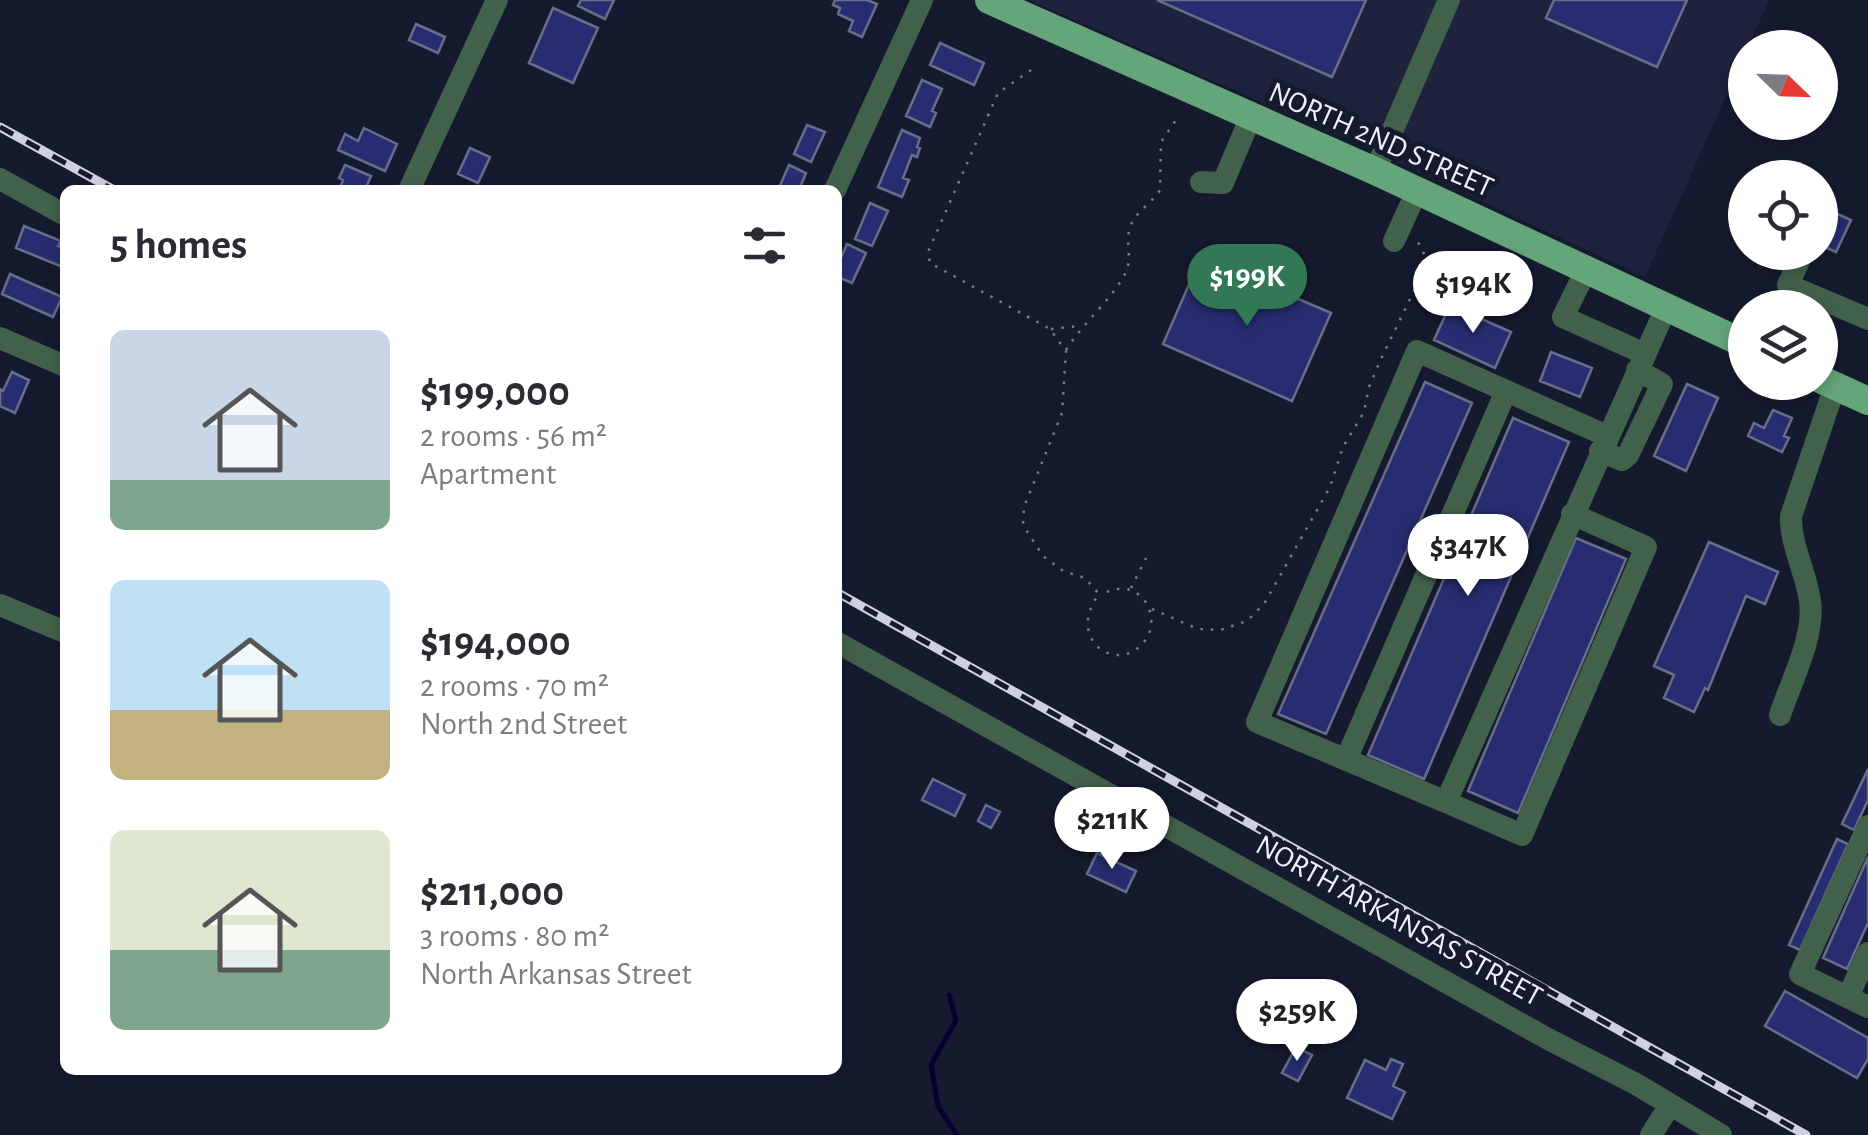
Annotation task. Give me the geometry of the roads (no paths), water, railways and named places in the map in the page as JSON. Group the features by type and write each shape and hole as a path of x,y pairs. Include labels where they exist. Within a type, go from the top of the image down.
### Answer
{"main road":[{"name":"NORTH 2ND STREET","path":"989,0 1029,8 1251,116 1728,336"},
{"path":"1838,388 1868,401"}],"street":[{"path":"411,185 496,0"},
{"path":"837,185 922,0"},
{"path":"1375,171 1449,0"},
{"path":"1201,182 1223,182 1251,116"},
{"path":"0,180 60,213"},
{"path":"1404,239 1417,191"},
{"path":"1586,270 1563,317 1641,362"},
{"path":"1795,270 1788,285 1795,290"},
{"path":"1446,802 1666,308"},
{"path":"1838,310 1868,319"},
{"path":"0,338 60,364"},
{"path":"1572,514 1646,547 1522,835 1257,722 1416,351 1506,391 1600,451"},
{"path":"1346,760 1506,391"},
{"path":"1838,391 1868,414"},
{"path":"1780,715 1810,622 1810,601 1791,531 1823,400"},
{"path":"0,604 60,630"},
{"name":"NORTH ARKANSAS STREET","path":"842,644 1721,1135"},
{"path":"1868,826 1800,974 1858,1002 1868,953"},
{"path":"1651,1135 1670,1105"}],"waterway":[{"path":"949,995 956,1020 931,1065 938,1106 957,1135"}],"railway":[{"path":"0,127 105,185"},
{"path":"842,595 1806,1135"}]}
